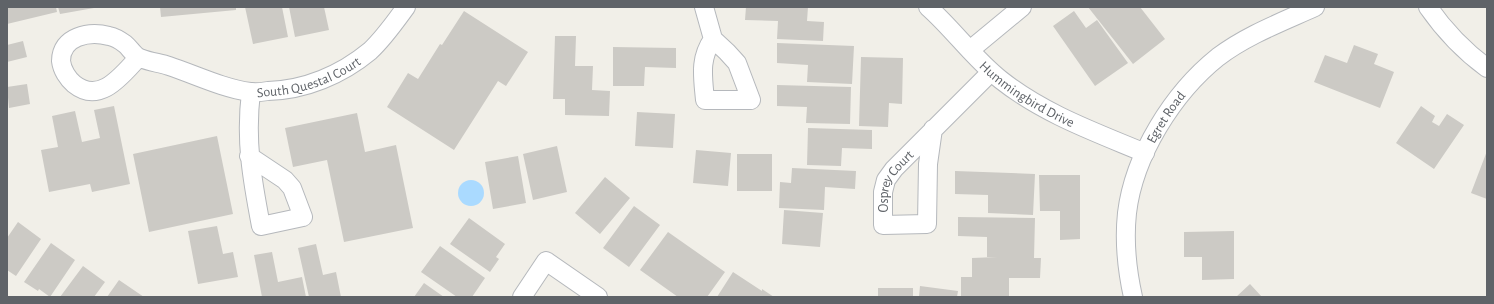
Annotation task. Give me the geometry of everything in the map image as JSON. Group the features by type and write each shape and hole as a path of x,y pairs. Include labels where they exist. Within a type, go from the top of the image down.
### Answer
{"street":[{"name":"South Questal Court","path":"249,156 248,114 251,92 286,91 308,85 331,76 352,64 369,51 382,39 406,7"},
{"path":"704,7 712,39"},
{"name":"Hummingbird Drive","path":"928,7 943,20 991,72 1011,88 1047,111 1145,153"},
{"name":"Egret Road","path":"1134,297 1129,278 1126,246 1127,212 1134,181 1145,153 1167,112 1185,89 1219,57 1259,32 1315,7"},
{"path":"1428,7 1435,18 1454,39 1487,68"},
{"path":"970,50 1017,9"},
{"path":"138,58 169,66 222,85 251,92"},
{"name":"Osprey Court","path":"933,129 928,164 927,224 883,225 883,192 886,180 894,169 933,129 991,72"},
{"path":"522,297 546,261 598,297"}],"water":[{"path":"471,180 480,184 484,193 480,202 471,206 462,202 458,193 462,184"}],"building":[{"path":"7,7 56,7 57,12 7,24"},
{"path":"58,7 94,7 94,8 60,14"},
{"path":"160,7 236,7 236,10 161,17"},
{"path":"245,7 282,7 288,37 253,44"},
{"path":"289,7 324,7 329,30 295,37"},
{"path":"746,7 808,7 807,21 824,22 823,41 777,39 778,21 745,20"},
{"path":"1088,7 1140,7 1165,39 1133,64"},
{"path":"464,11 528,52 506,86 498,81 454,150 387,107 408,73 418,79 440,44 442,45"},
{"path":"1074,11 1086,28 1097,20 1128,63 1095,86 1053,26"},
{"path":"555,36 576,36 575,66 593,66 592,90 610,91 609,116 565,115 565,99 553,99"},
{"path":"23,41 27,57 7,62 7,45"},
{"path":"777,43 854,46 852,84 807,82 808,65 777,63"},
{"path":"1354,45 1378,54 1374,64 1394,72 1380,108 1314,82 1325,55 1347,63"},
{"path":"613,47 676,48 676,68 645,67 644,86 613,86"},
{"path":"861,57 903,58 902,104 889,103 888,127 859,126"},
{"path":"27,84 30,104 9,108 7,87"},
{"path":"777,85 851,87 850,124 806,123 807,107 777,106"},
{"path":"114,106 130,184 92,192 90,184 49,192 41,150 58,147 52,116 75,111 82,142 100,138 94,110"},
{"path":"1421,106 1435,116 1432,122 1439,126 1447,114 1464,125 1434,169 1396,143"},
{"path":"637,112 675,114 673,148 635,146"},
{"path":"357,113 365,152 396,145 413,228 344,242 327,160 293,167 285,128"},
{"path":"808,128 872,130 872,149 842,148 841,166 807,165"},
{"path":"217,136 233,214 149,232 133,154"},
{"path":"557,146 567,192 533,200 523,154"},
{"path":"696,150 731,153 728,186 693,183"},
{"path":"1487,151 1487,199 1471,193"},
{"path":"737,154 772,154 772,191 737,191"},
{"path":"518,156 526,203 493,209 485,162"},
{"path":"792,168 856,171 855,189 825,187 824,210 779,208 780,182 791,183"},
{"path":"955,171 1035,174 1033,215 988,213 988,195 955,194"},
{"path":"1039,175 1080,175 1080,239 1060,240 1060,211 1040,211"},
{"path":"605,177 630,198 600,234 575,213"},
{"path":"634,206 660,225 629,267 603,248"},
{"path":"784,210 823,213 820,247 782,244"},
{"path":"958,217 1035,218 1034,258 1041,258 1040,278 1009,278 1009,297 961,297 961,277 972,277 972,258 997,257 987,257 987,237 958,236"},
{"path":"469,218 505,244 496,257 499,259 490,272 450,244"},
{"path":"18,222 41,239 16,276 7,270 7,238"},
{"path":"217,226 223,254 233,252 238,277 198,284 188,231"},
{"path":"1234,231 1234,279 1202,280 1202,257 1184,257 1184,232"},
{"path":"668,232 725,272 707,297 678,297 640,270"},
{"path":"51,243 75,260 50,297 39,289 38,291 24,282"},
{"path":"316,244 323,275 336,272 341,297 309,297 298,248"},
{"path":"440,246 485,278 472,297 457,297 421,272"},
{"path":"272,252 278,282 302,277 306,297 262,297 254,255"},
{"path":"83,266 105,282 94,297 60,297"},
{"path":"733,272 762,291 762,289 774,297 717,297"},
{"path":"119,280 144,297 107,297"},
{"path":"424,283 444,297 414,297"},
{"path":"1250,284 1262,297 1236,297"},
{"path":"920,286 958,291 957,297 919,297"},
{"path":"878,288 913,288 913,297 878,297"}]}
